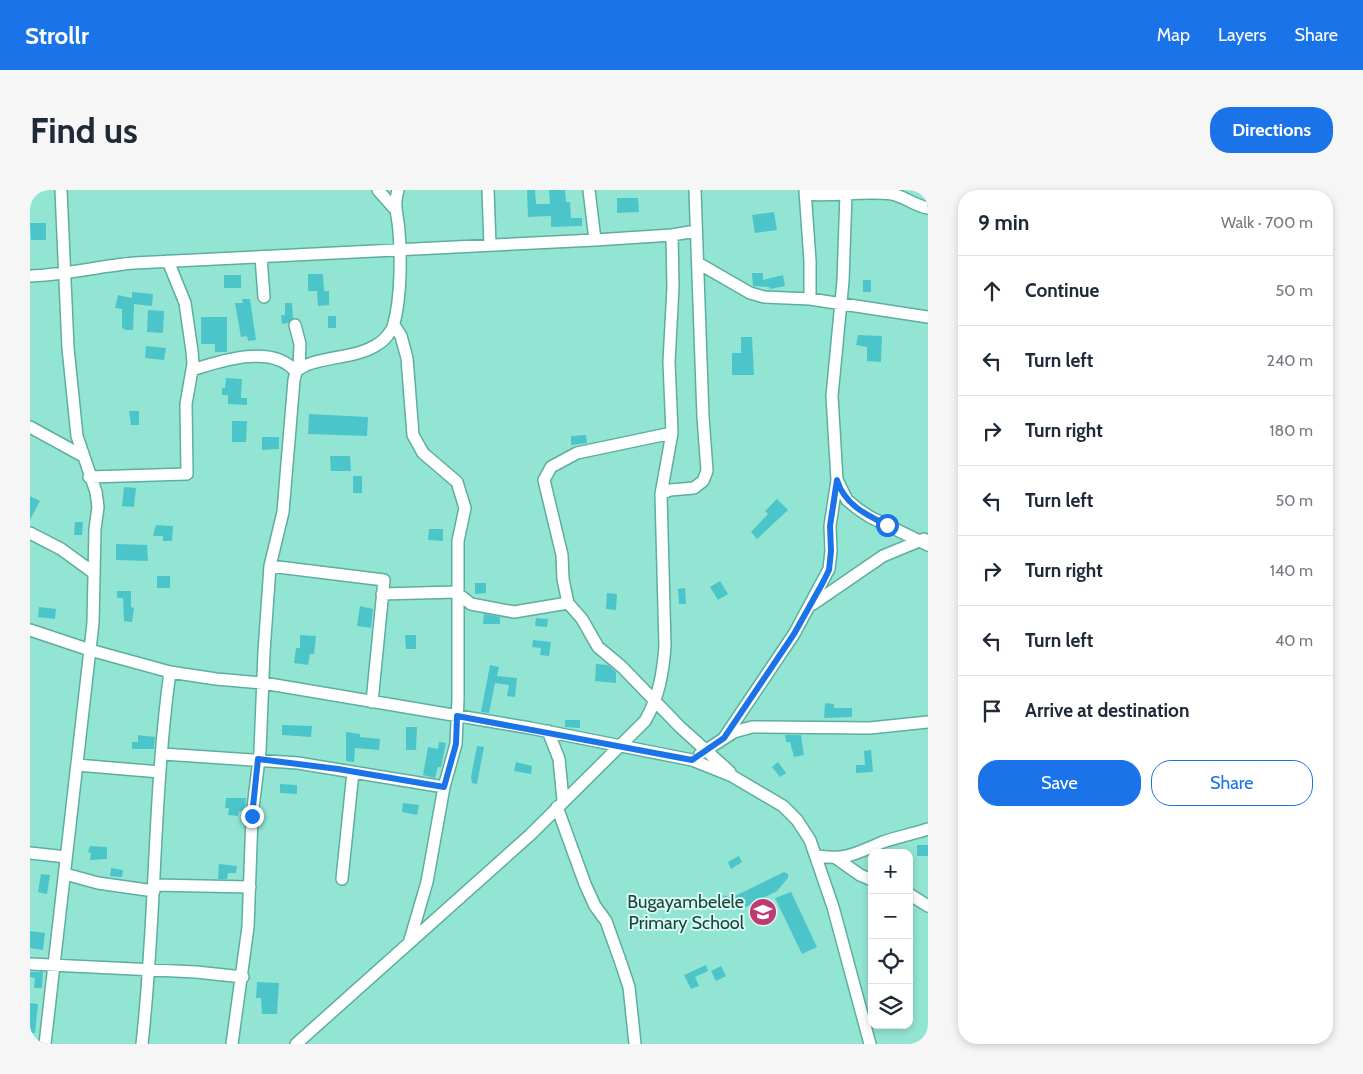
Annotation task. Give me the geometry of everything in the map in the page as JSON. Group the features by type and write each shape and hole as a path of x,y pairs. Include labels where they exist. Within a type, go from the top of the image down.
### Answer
{"street":[{"path":"45,1044 93,623 98,500 83,456 76,422 64,275 61,190"},
{"path":"378,190 394,208"},
{"path":"192,370 253,355 274,360 297,370 370,349 380,343 394,325 400,248 399,230 394,208 398,190"},
{"path":"488,190 490,245"},
{"path":"589,190 595,240"},
{"path":"661,494 670,490 694,488 703,481 707,471 695,190"},
{"path":"810,299 810,261 805,192 846,194 867,191 893,194 928,208"},
{"path":"724,738 769,672 829,570 831,551 830,526 837,480 832,396 846,233 846,194"},
{"path":"30,276 64,275 106,266 168,261 400,248 595,240 672,235 696,231"},
{"path":"296,1044 530,835 560,803 645,721 656,700 663,669 665,646 661,494 672,433 668,362 673,287 672,235"},
{"path":"261,256 264,297"},
{"path":"89,477 187,474 186,404 192,370 192,351 185,303 168,261"},
{"path":"698,263 750,293 764,297 810,299 928,317"},
{"path":"232,1044 236,1004 242,976 250,887 252,816 258,759 270,566 283,512 290,414 300,348 295,324"},
{"path":"394,325 401,336 407,358 413,435 423,453 453,477 465,502 458,541 456,592 458,675 456,744 444,787 426,882 410,941"},
{"path":"30,427 83,456"},
{"path":"672,433 577,453 558,461 546,473 544,480 562,555 562,579 568,603 582,619 593,642 656,700 732,776"},
{"path":"837,480 847,500 858,509 870,517 925,541"},
{"path":"30,533 67,552 94,573"},
{"path":"809,606 882,556 925,541"},
{"path":"270,566 384,580 372,702"},
{"path":"382,594 456,592 471,604 514,612 568,603"},
{"path":"30,630 90,650 170,672 216,680 263,683 548,732 692,760 732,776 791,813 810,840 833,907 870,1044"},
{"path":"142,1044 150,970 160,772 170,672"},
{"path":"692,760 734,732 760,726 870,728 928,722"},
{"path":"548,732 559,759 560,803 585,884 595,906 606,921 629,986 635,1044"},
{"path":"162,754 258,759 444,787"},
{"path":"77,764 160,772"},
{"path":"342,879 353,772"},
{"path":"816,856 836,858 862,852 884,842 928,829"},
{"path":"30,853 66,857"},
{"path":"836,858 860,876 868,879"},
{"path":"65,874 98,883 154,888 250,887"},
{"path":"913,897 928,906"},
{"path":"30,964 242,976"}],"building":[{"path":"527,190 535,190 536,204 550,204 549,190 565,190 566,202 570,202 571,218 582,218 582,226 551,227 551,216 528,217"},
{"path":"617,198 638,198 639,212 617,213"},
{"path":"774,212 777,230 755,233 752,215"},
{"path":"30,223 46,223 46,240 31,240"},
{"path":"752,273 763,273 763,280 783,275 785,286 770,289 769,287 753,286"},
{"path":"308,274 323,274 324,291 329,291 329,305 318,306 317,291 308,291"},
{"path":"224,275 241,275 241,288 224,288"},
{"path":"863,280 871,280 871,292 863,292"},
{"path":"132,292 153,294 152,306 134,304 133,330 126,330 122,328 122,309 115,308 118,295 132,298"},
{"path":"242,299 250,299 256,340 248,341 247,336 241,337 235,303 243,303"},
{"path":"285,303 292,303 293,318 288,323 282,324 281,315 285,315"},
{"path":"148,310 164,311 163,333 147,332"},
{"path":"328,316 336,316 336,328 328,328"},
{"path":"201,317 227,317 227,352 215,352 215,344 201,344"},
{"path":"858,335 882,336 881,362 867,361 867,347 856,345"},
{"path":"741,337 752,337 754,375 732,375 732,353 741,353"},
{"path":"146,346 166,348 164,360 145,358"},
{"path":"226,378 242,379 241,398 247,398 247,405 228,404 228,395 222,395 222,388 225,388"},
{"path":"129,411 139,411 139,425 131,425"},
{"path":"309,414 368,417 367,436 308,434"},
{"path":"232,421 247,421 246,442 232,442"},
{"path":"586,435 587,443 571,445 571,436"},
{"path":"262,437 279,437 279,449 262,450"},
{"path":"330,456 350,456 351,471 331,471"},
{"path":"353,476 362,476 362,493 353,493"},
{"path":"124,487 136,488 134,507 122,506"},
{"path":"30,496 40,501 30,520"},
{"path":"777,499 788,510 757,539 751,532 768,514 765,511"},
{"path":"75,522 83,522 82,535 74,535"},
{"path":"156,525 173,526 172,541 163,541 163,536 153,536"},
{"path":"429,529 443,529 443,541 428,540"},
{"path":"116,544 147,545 148,561 116,560"},
{"path":"157,576 170,576 170,588 157,588"},
{"path":"720,581 728,594 718,600 710,587"},
{"path":"475,583 486,583 486,593 475,594"},
{"path":"685,588 686,604 679,604 678,589"},
{"path":"117,591 131,591 131,607 134,608 132,622 124,621 123,598 117,598"},
{"path":"607,593 617,594 616,610 606,609"},
{"path":"360,606 373,609 371,628 357,626"},
{"path":"39,607 56,609 55,619 38,617"},
{"path":"484,614 500,617 500,624 483,624"},
{"path":"536,618 548,619 547,627 535,626"},
{"path":"300,635 316,636 314,654 310,654 308,665 294,663 296,648 300,648"},
{"path":"405,635 416,635 416,649 406,649"},
{"path":"533,640 551,642 549,656 540,655 541,648 532,647"},
{"path":"596,664 608,665 616,672 616,683 595,681"},
{"path":"490,665 499,667 497,676 517,678 515,697 507,696 509,685 495,683 489,713 481,712"},
{"path":"825,703 834,704 834,708 852,708 852,717 824,718"},
{"path":"565,720 580,720 580,728 565,727"},
{"path":"282,725 312,726 311,737 282,735"},
{"path":"406,727 417,727 416,750 406,750"},
{"path":"346,732 360,734 360,737 380,739 379,750 355,748 354,762 346,761"},
{"path":"138,735 155,737 154,749 132,749 132,742 138,742"},
{"path":"785,735 801,735 804,755 794,757 790,742 786,742"},
{"path":"439,742 446,743 441,767 438,767 435,778 423,775 428,747 438,749"},
{"path":"477,746 484,747 477,784 472,783 471,777"},
{"path":"871,750 873,772 856,773 856,765 865,765 864,751"},
{"path":"516,762 532,766 531,774 514,771"},
{"path":"778,762 786,773 780,777 772,767"},
{"path":"280,784 297,785 297,794 280,793"},
{"path":"226,798 246,798 245,811 239,811 238,816 228,815 229,808 225,808"},
{"path":"403,803 419,805 417,815 402,812"},
{"path":"917,845 928,845 928,856 917,856"},
{"path":"90,846 107,847 107,859 90,860 91,853 88,852"},
{"path":"739,856 742,862 731,869 728,862"},
{"path":"219,864 237,866 236,873 228,873 227,879 218,879"},
{"path":"111,868 123,870 122,877 110,876"},
{"path":"784,872 788,874 788,878 777,891 738,911 731,899 726,903 722,900 724,895 731,898"},
{"path":"41,874 50,875 47,894 38,892"},
{"path":"791,892 817,947 802,954 775,898"},
{"path":"30,931 45,933 43,950 30,948"},
{"path":"706,965 708,971 695,977 699,986 691,989 684,975"},
{"path":"721,966 726,976 716,981 711,971"},
{"path":"30,972 43,972 42,988 34,988 35,978 30,977"},
{"path":"257,982 279,983 277,1014 262,1014 261,998 256,998"},
{"path":"30,1003 38,1004 35,1033 30,1033"}],"place":[{"name":"Bugayambelele Primary School","path":"763,912"}],"route":[{"path":"252,816 258,759 338,769 444,787 456,744 457,716 574,736 620,747 692,760 724,738 794,634 822,584 829,570 831,551 830,526 837,480 847,500 870,517 887,525"}]}
